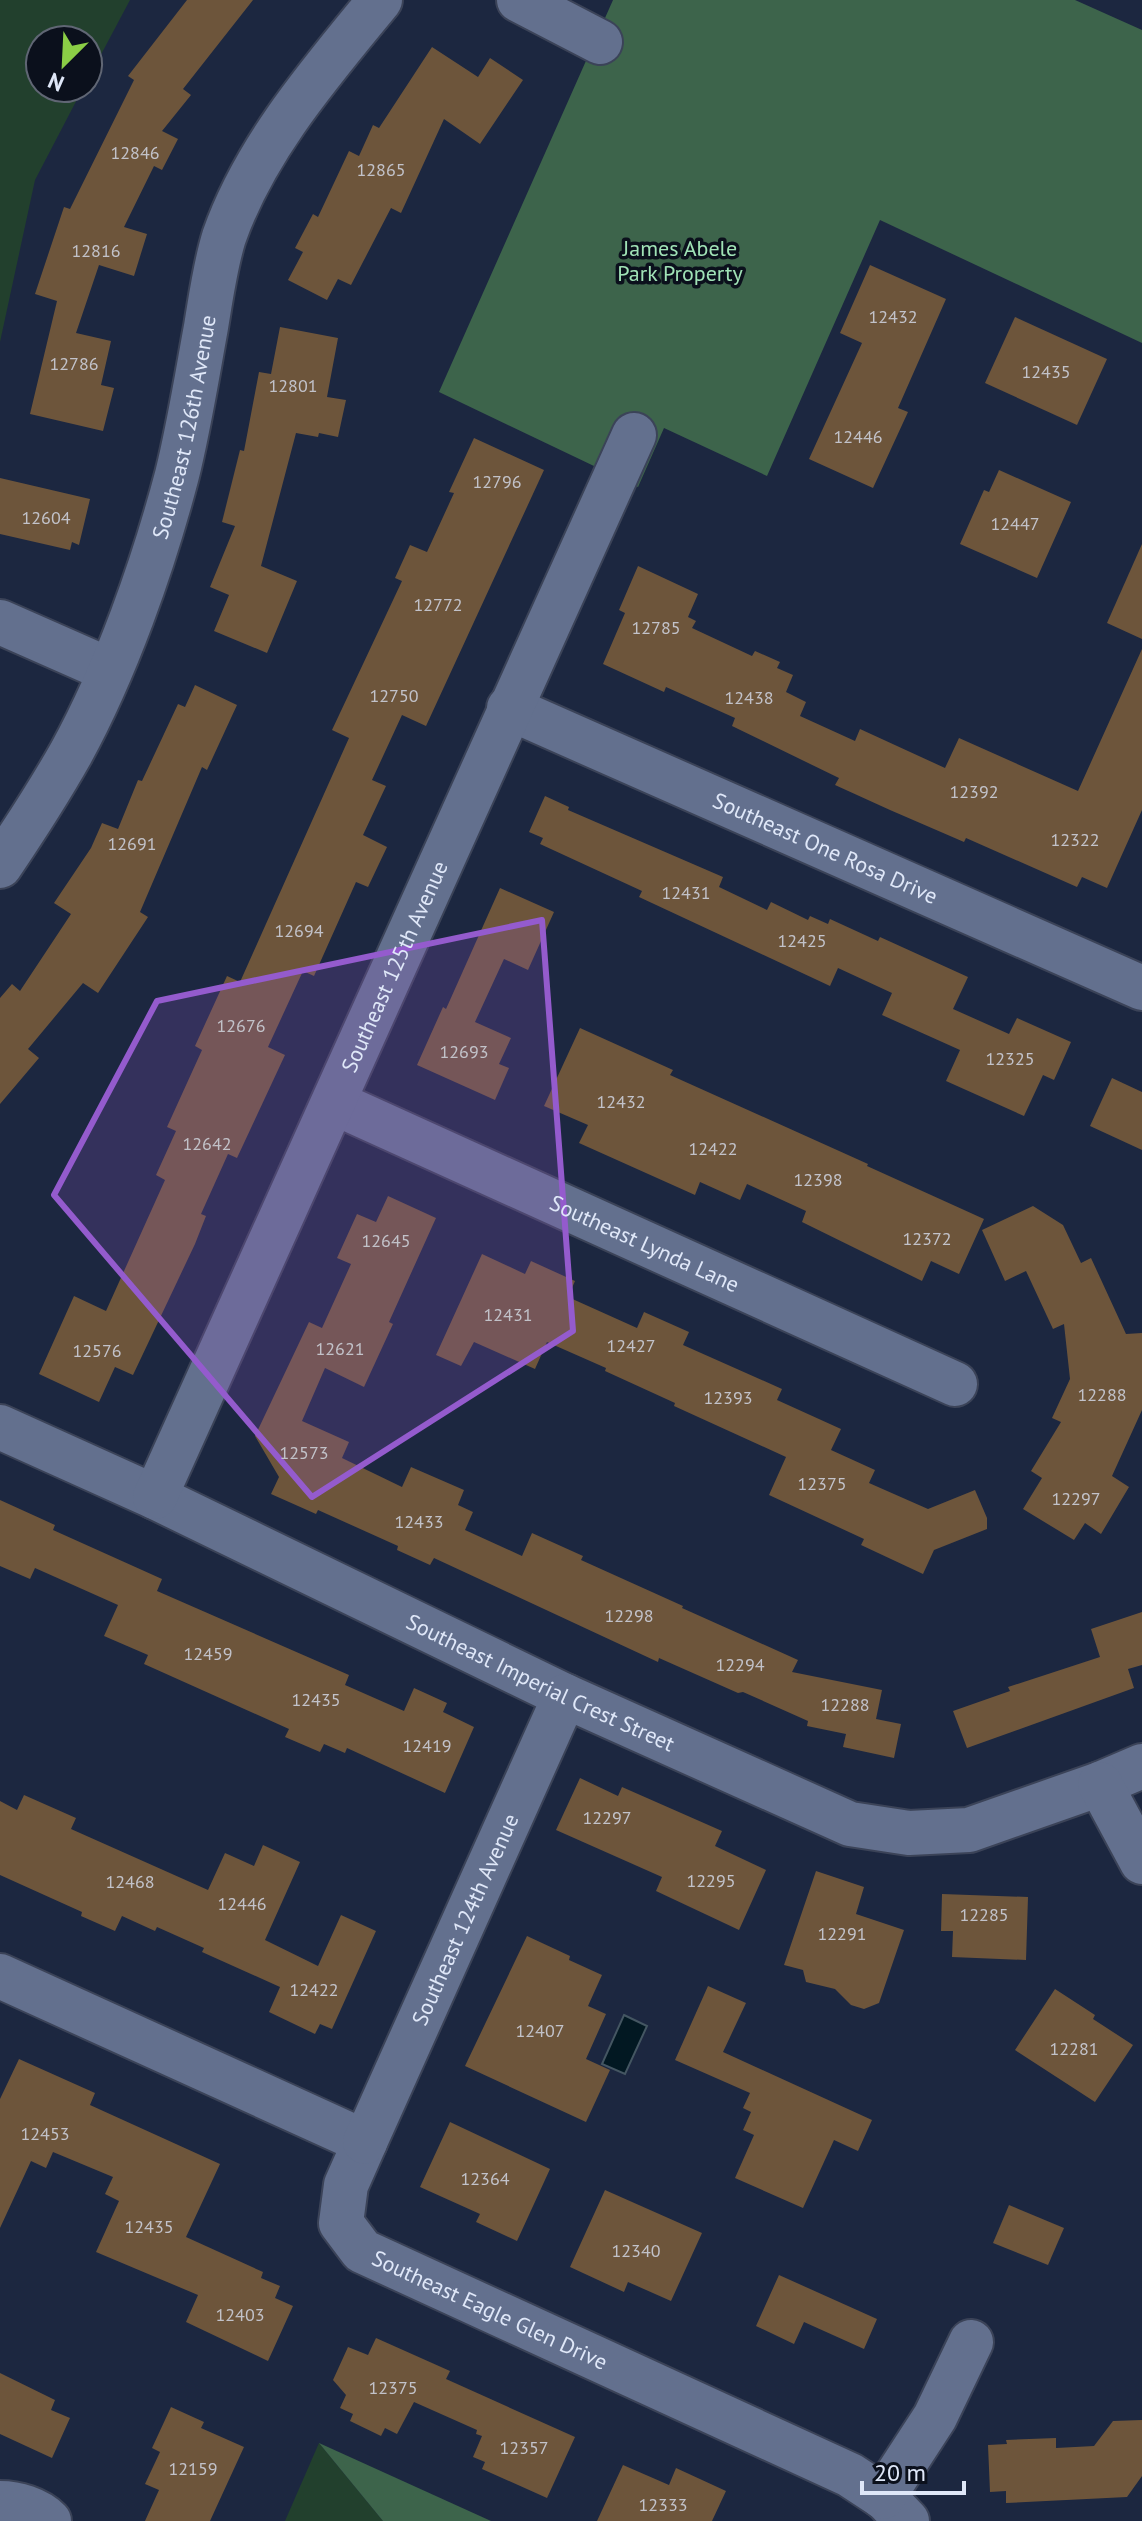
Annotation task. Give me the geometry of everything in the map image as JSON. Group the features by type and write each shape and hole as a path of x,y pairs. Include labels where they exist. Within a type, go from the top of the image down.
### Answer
{"street":[{"name":"Southeast 126th Avenue","path":"0,866 71,751 109,670 149,568 177,475 224,237 256,166 321,71 380,0"},
{"path":"519,0 600,42"},
{"name":"Southeast 125th Avenue","path":"155,1497 634,435"},
{"path":"0,622 109,670"},
{"name":"Southeast One Rosa Drive","path":"509,708 1141,985"},
{"name":"Southeast Lynda Lane","path":"335,1103 955,1384"},
{"name":"Southeast Imperial Crest Street","path":"0,1427 155,1497 565,1696 850,1824 909,1833 969,1830 1142,1766"},
{"name":"Southeast 124th Avenue","path":"365,2142 565,1696"},
{"path":"1100,1784 1142,1862"},
{"path":"0,1976 365,2142"},
{"name":"Southeast Eagle Glen Drive","path":"365,2142 346,2185 341,2223 362,2251 850,2475 895,2509"},
{"path":"895,2509 971,2342"},
{"path":"0,2503 41,2513 49,2521"}],"highlighted area":[{"path":"542,920 573,1331 312,1497 54,1195 157,1001"}],"green space":[{"path":"0,0 130,0 104,49 104,24 24,24 24,104 75,104 35,180 0,342"},
{"name":"James Abele Park Property","path":"613,0 1075,0 1142,30 1142,343 880,220 767,476 664,428 638,487 439,392"},
{"path":"319,2443 383,2521 285,2521"},
{"path":"319,2443 491,2521 383,2521"}],"water":[{"path":"624,2015 647,2026 625,2074 602,2064"}],"building":[{"path":"187,0 253,0 183,89 191,95 162,131 178,139 162,170 154,166 124,227 147,234 134,276 99,265 76,333 111,341 101,385 114,388 103,431 30,414 57,301 35,294 64,207 70,209 134,80 128,76"},
{"path":"432,47 478,77 490,58 523,80 480,144 444,119 401,213 391,208 351,285 338,279 327,300 288,280 303,252 295,248 313,214 318,217 349,151 359,156 373,125 379,128"},
{"path":"870,265 946,299 898,408 908,412 873,488 809,459 862,343 840,333"},
{"path":"1015,317 1107,359 1077,425 985,383"},
{"path":"280,327 338,338 327,397 346,400 338,437 296,433 261,566 297,581 267,653 214,631 229,595 210,587 235,526 222,522 240,450 244,451 259,372 271,374"},
{"path":"474,438 544,470 426,726 402,715 372,780 386,786 363,835 387,847 368,887 356,882 314,976 303,971 268,1047 285,1055 237,1158 228,1154 201,1214 206,1216 195,1244 133,1375 115,1367 99,1402 39,1374 74,1296 106,1311 165,1180 156,1175 176,1131 167,1127 202,1050 195,1046 227,976 240,982 349,738 332,730 402,581 395,578 410,545 427,552 454,493 449,492"},
{"path":"999,470 1071,502 1037,578 960,544 984,490 989,492"},
{"path":"0,478 90,499 79,545 72,542 70,550 0,534"},
{"path":"1142,544 1142,639 1107,623"},
{"path":"638,566 698,594 688,617 696,621 692,628 752,656 755,651 780,662 777,668 793,675 786,692 806,702 800,716 855,741 860,729 945,768 959,738 1078,791 1142,649 1142,810 1107,888 1082,877 1077,887 966,838 964,842 890,810 835,785 839,778 732,726 735,718 666,687 664,692 603,664 625,613 619,610"},
{"path":"195,685 237,705 207,770 202,767 140,912 148,917 98,993 83,983 28,1049 39,1058 0,1104 0,998 12,984 20,991 71,914 54,903 91,848 102,823 118,829 138,780 142,781 178,704 185,707"},
{"path":"545,796 569,807 568,810 723,877 719,887 767,910 771,902 808,920 810,916 828,924 830,919 878,941 880,937 968,977 953,1009 1009,1034 1017,1018 1071,1042 1054,1080 1043,1075 1024,1116 946,1081 960,1050 882,1015 892,993 838,968 830,986 639,897 642,891 540,844 543,838 529,832"},
{"path":"500,888 554,912 528,970 504,959 475,1022 511,1038 499,1064 509,1068 495,1100 417,1065 443,1007 446,1009"},
{"path":"580,1028 673,1070 670,1075 984,1219 959,1274 931,1261 922,1281 802,1222 806,1211 747,1184 740,1200 700,1182 695,1195 579,1143 588,1125 544,1106"},
{"path":"1112,1078 1142,1092 1142,1150 1090,1126"},
{"path":"388,1196 436,1218 389,1322 393,1324 364,1387 325,1368 302,1421 349,1442 342,1458 402,1487 411,1467 464,1490 458,1505 473,1512 465,1530 522,1556 532,1533 583,1556 581,1560 798,1660 792,1672 882,1690 876,1719 901,1724 894,1758 843,1747 846,1734 807,1726 808,1721 659,1658 658,1662 434,1558 430,1565 397,1550 398,1546 318,1510 316,1514 271,1494 279,1477 255,1436 309,1322 322,1328 351,1264 337,1258 357,1214 376,1222"},
{"path":"1033,1206 1063,1225 1081,1263 1091,1258 1126,1334 1142,1333 1142,1410 1112,1476 1129,1487 1101,1534 1085,1523 1074,1540 1023,1509 1042,1478 1031,1471 1061,1422 1052,1418 1070,1379 1064,1324 1053,1329 1026,1271 1005,1281 982,1230"},
{"path":"482,1254 525,1274 531,1261 575,1281 568,1297 637,1328 644,1312 689,1332 683,1345 782,1389 777,1400 841,1429 831,1450 875,1470 869,1483 928,1509 975,1490 987,1518 987,1529 934,1550 923,1574 861,1545 864,1539 769,1495 786,1457 674,1406 675,1403 605,1371 606,1368 547,1342 535,1369 474,1342 461,1366 436,1355"},
{"path":"0,1500 55,1525 53,1530 162,1579 157,1591 349,1675 345,1685 404,1711 414,1688 447,1703 443,1712 474,1727 445,1793 347,1748 345,1753 324,1744 320,1752 285,1737 289,1729 144,1664 148,1655 104,1636 118,1605 35,1568 30,1579 0,1566"},
{"path":"1142,1612 1142,1665 1128,1669 1134,1688 967,1748 953,1711 1010,1691 1008,1687 1100,1657 1091,1629"},
{"path":"580,1778 618,1796 622,1787 722,1831 715,1846 766,1870 739,1930 656,1891 662,1877 556,1830"},
{"path":"24,1795 76,1818 71,1829 208,1890 225,1853 254,1866 263,1845 300,1862 265,1940 318,1966 341,1915 376,1931 332,2029 320,2024 315,2034 269,2012 280,1987 202,1952 204,1948 157,1927 155,1931 122,1916 115,1931 81,1916 82,1912 0,1875 0,1801 17,1810"},
{"path":"816,1871 864,1887 856,1914 904,1930 879,2003 864,2009 851,2005 835,1989 806,1982 803,1970 784,1965"},
{"path":"942,1894 1028,1897 1026,1960 952,1957 953,1931 941,1931"},
{"path":"527,1936 602,1975 588,2006 606,2014 586,2059 610,2070 586,2122 465,2066"},
{"path":"708,1986 746,2003 723,2052 872,2120 858,2151 834,2140 803,2208 735,2178 754,2135 743,2130 751,2112 743,2108 750,2093 675,2060"},
{"path":"1055,1989 1133,2045 1095,2102 1015,2050"},
{"path":"19,2059 95,2093 90,2105 220,2164 186,2237 263,2272 261,2278 280,2286 275,2298 293,2306 268,2361 186,2322 198,2295 96,2252 119,2201 105,2194 113,2177 53,2152 46,2168 31,2161 0,2228 0,2099"},
{"path":"450,2122 550,2169 517,2241 476,2222 480,2214 420,2187"},
{"path":"605,2190 702,2233 671,2301 628,2282 624,2292 570,2267"},
{"path":"1009,2205 1064,2228 1048,2265 993,2243"},
{"path":"779,2275 877,2319 864,2349 804,2322 794,2344 756,2326"},
{"path":"376,2338 450,2371 446,2379 575,2437 547,2498 482,2469 485,2462 473,2457 482,2436 476,2434 477,2430 414,2402 397,2434 385,2428 381,2436 350,2421 353,2414 340,2408 346,2395 333,2380 348,2347 368,2355"},
{"path":"0,2373 55,2400 51,2410 70,2418 52,2458 0,2434"},
{"path":"171,2407 204,2422 201,2428 244,2447 210,2521 145,2521 159,2490 145,2484 160,2452 152,2448"},
{"path":"1142,2420 1142,2476 1127,2497 1006,2503 1006,2491 990,2492 988,2445 1007,2444 1006,2440 1056,2438 1056,2448 1094,2446 1113,2421"},
{"path":"623,2465 669,2485 676,2468 726,2491 712,2521 597,2521"}]}
